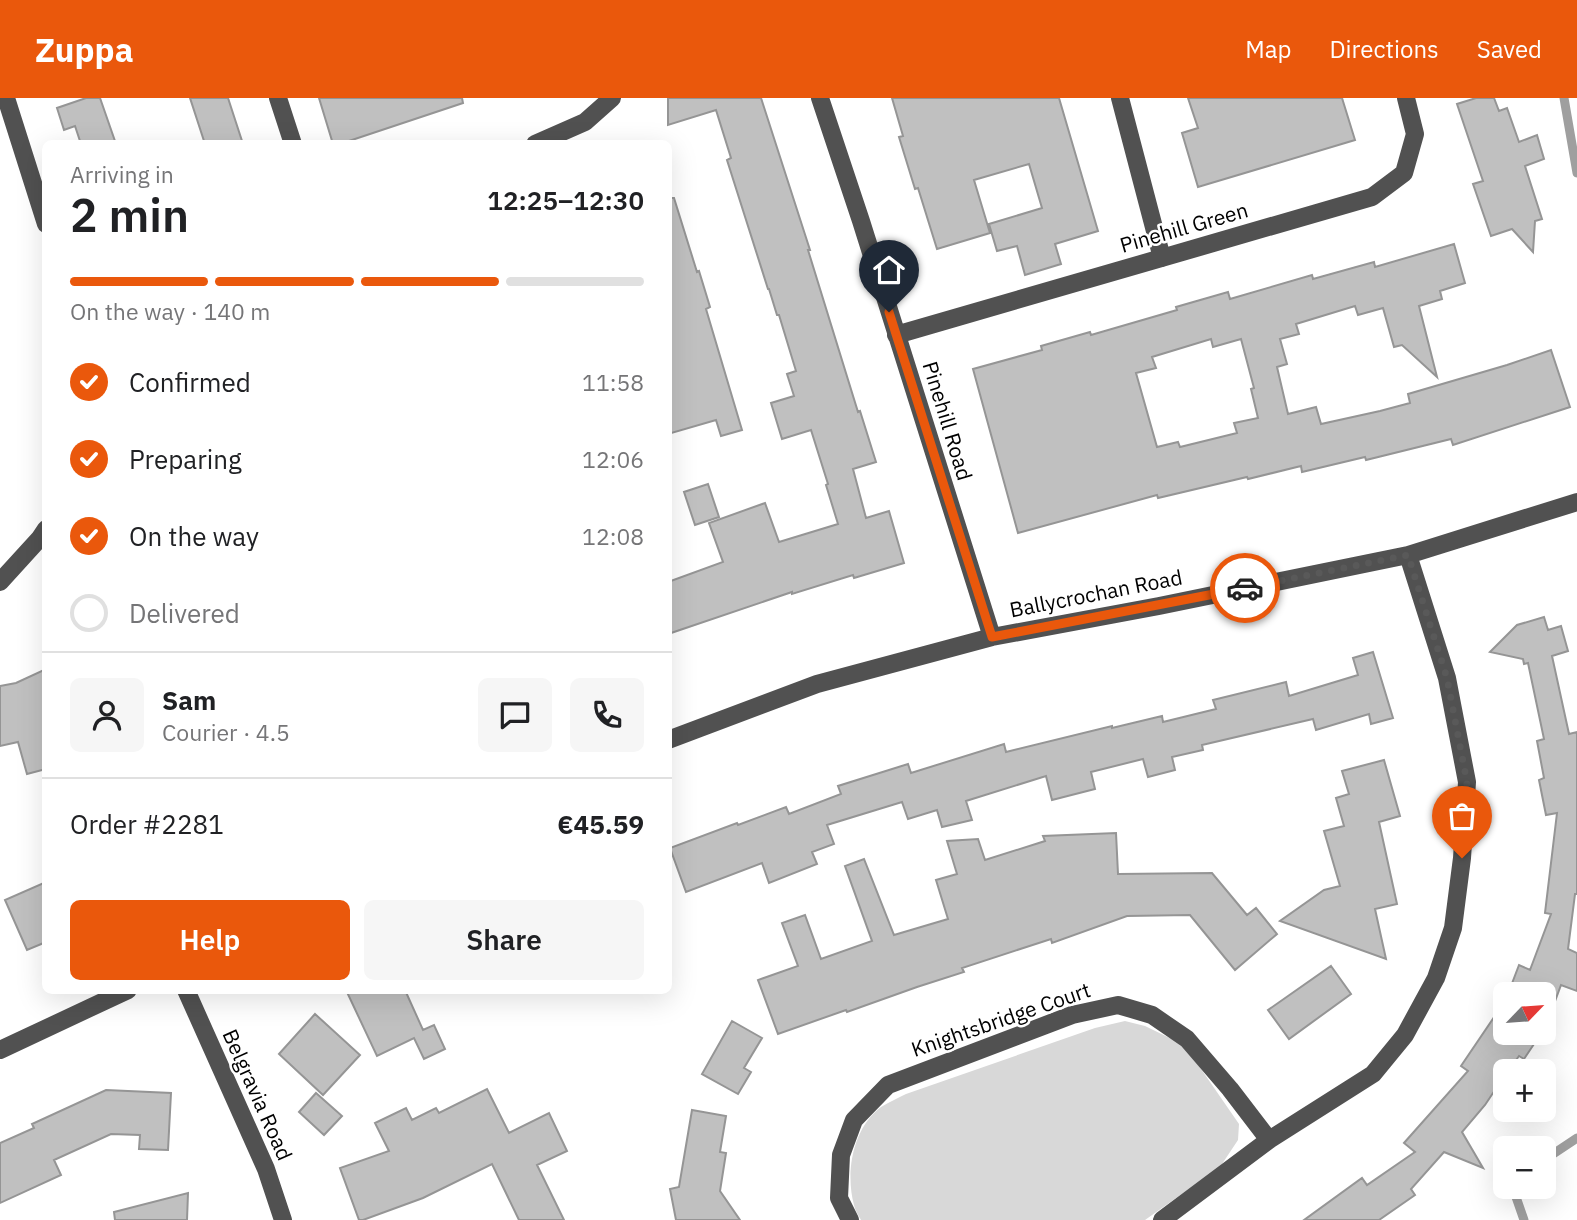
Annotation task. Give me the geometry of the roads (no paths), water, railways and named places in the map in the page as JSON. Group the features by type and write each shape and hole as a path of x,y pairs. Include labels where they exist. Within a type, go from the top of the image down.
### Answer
{"street":[{"path":"6,98 42,211"},
{"path":"278,98 292,140"},
{"path":"546,140 585,122 612,98"},
{"name":"Pinehill Road","path":"820,98 992,637"},
{"path":"1120,98 1162,258"},
{"name":"Pinehill Green","path":"896,335 1372,197 1404,173 1415,134 1406,98"},
{"name":"Ballycrochan Road","path":"672,738 817,684 992,637 1408,555 1577,502"},
{"path":"0,582 42,535"},
{"path":"1162,1220 1269,1140 1373,1074 1405,1035 1436,978 1453,928 1462,858 1467,782 1447,678 1408,555"},
{"path":"0,1050 119,994"},
{"name":"Belgravia Road","path":"188,994 266,1169 283,1220"},
{"name":"Knightsbridge Court","path":"850,1220 839,1198 841,1155 854,1120 888,1085 1072,1015 1118,1005 1152,1015 1187,1039 1269,1140"}],"waterway":[{"path":"1564,98 1577,173"},
{"path":"1556,1152 1577,1138"},
{"path":"1517,1199 1524,1220"}]}
